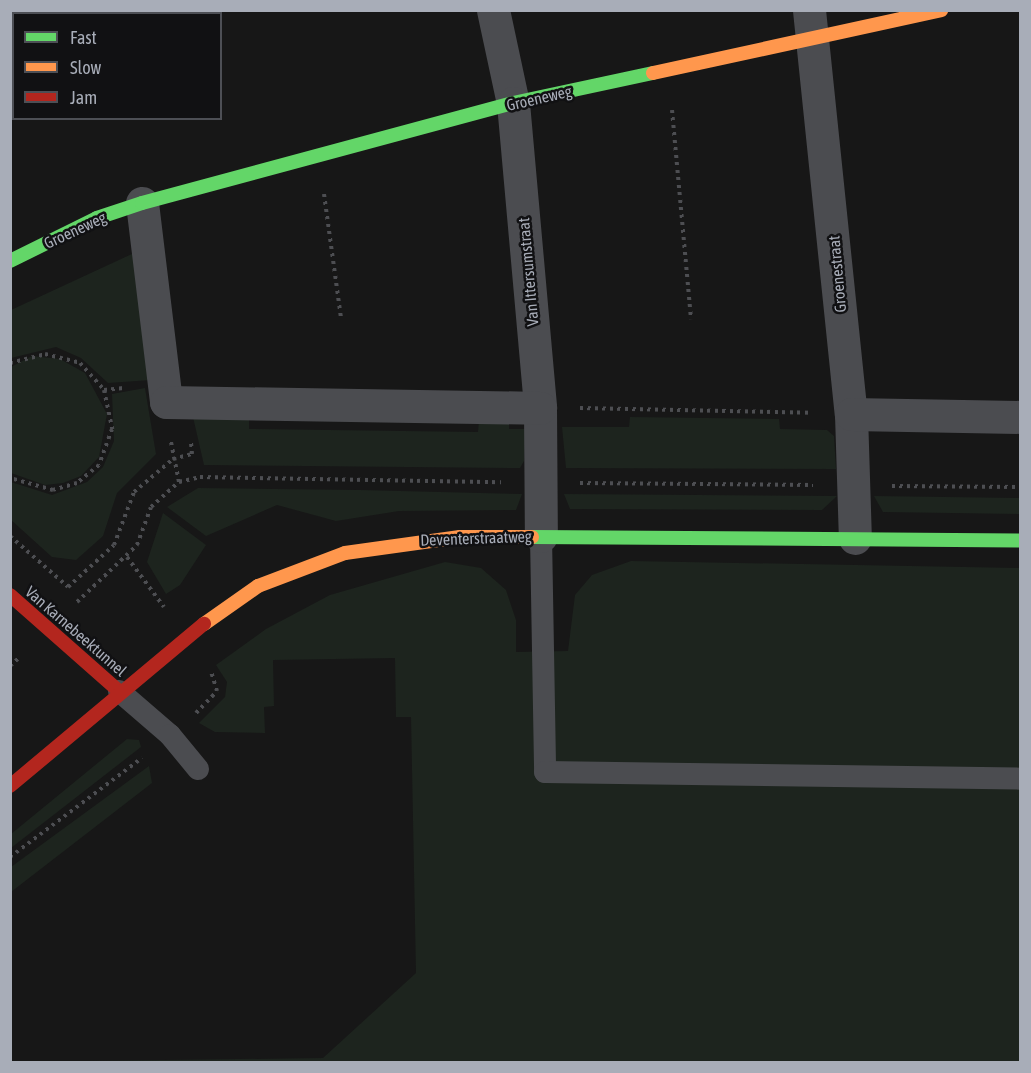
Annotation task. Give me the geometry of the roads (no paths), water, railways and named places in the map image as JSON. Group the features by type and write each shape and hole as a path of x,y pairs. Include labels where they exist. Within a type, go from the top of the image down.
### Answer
{"street":[{"name":"Van Ittersumstraat","path":"493,10 513,103 540,408 541,537"},
{"name":"Groeneweg","path":"10,261 97,218 142,203 513,103 668,70 812,24 941,10"},
{"name":"Groenestraat","path":"812,24 851,414 855,538"},
{"path":"142,203 175,402 540,408"},
{"path":"851,414 1020,417"},
{"name":"Deventerstraatweg","path":"10,786 119,691 223,608 300,567 400,541 541,537 1020,540"},
{"name":"Van Karnebeektunnel","path":"10,595 119,691"}],"lane":[{"path":"541,537 545,772 1020,779"},
{"path":"119,691 170,735 198,769"}]}
